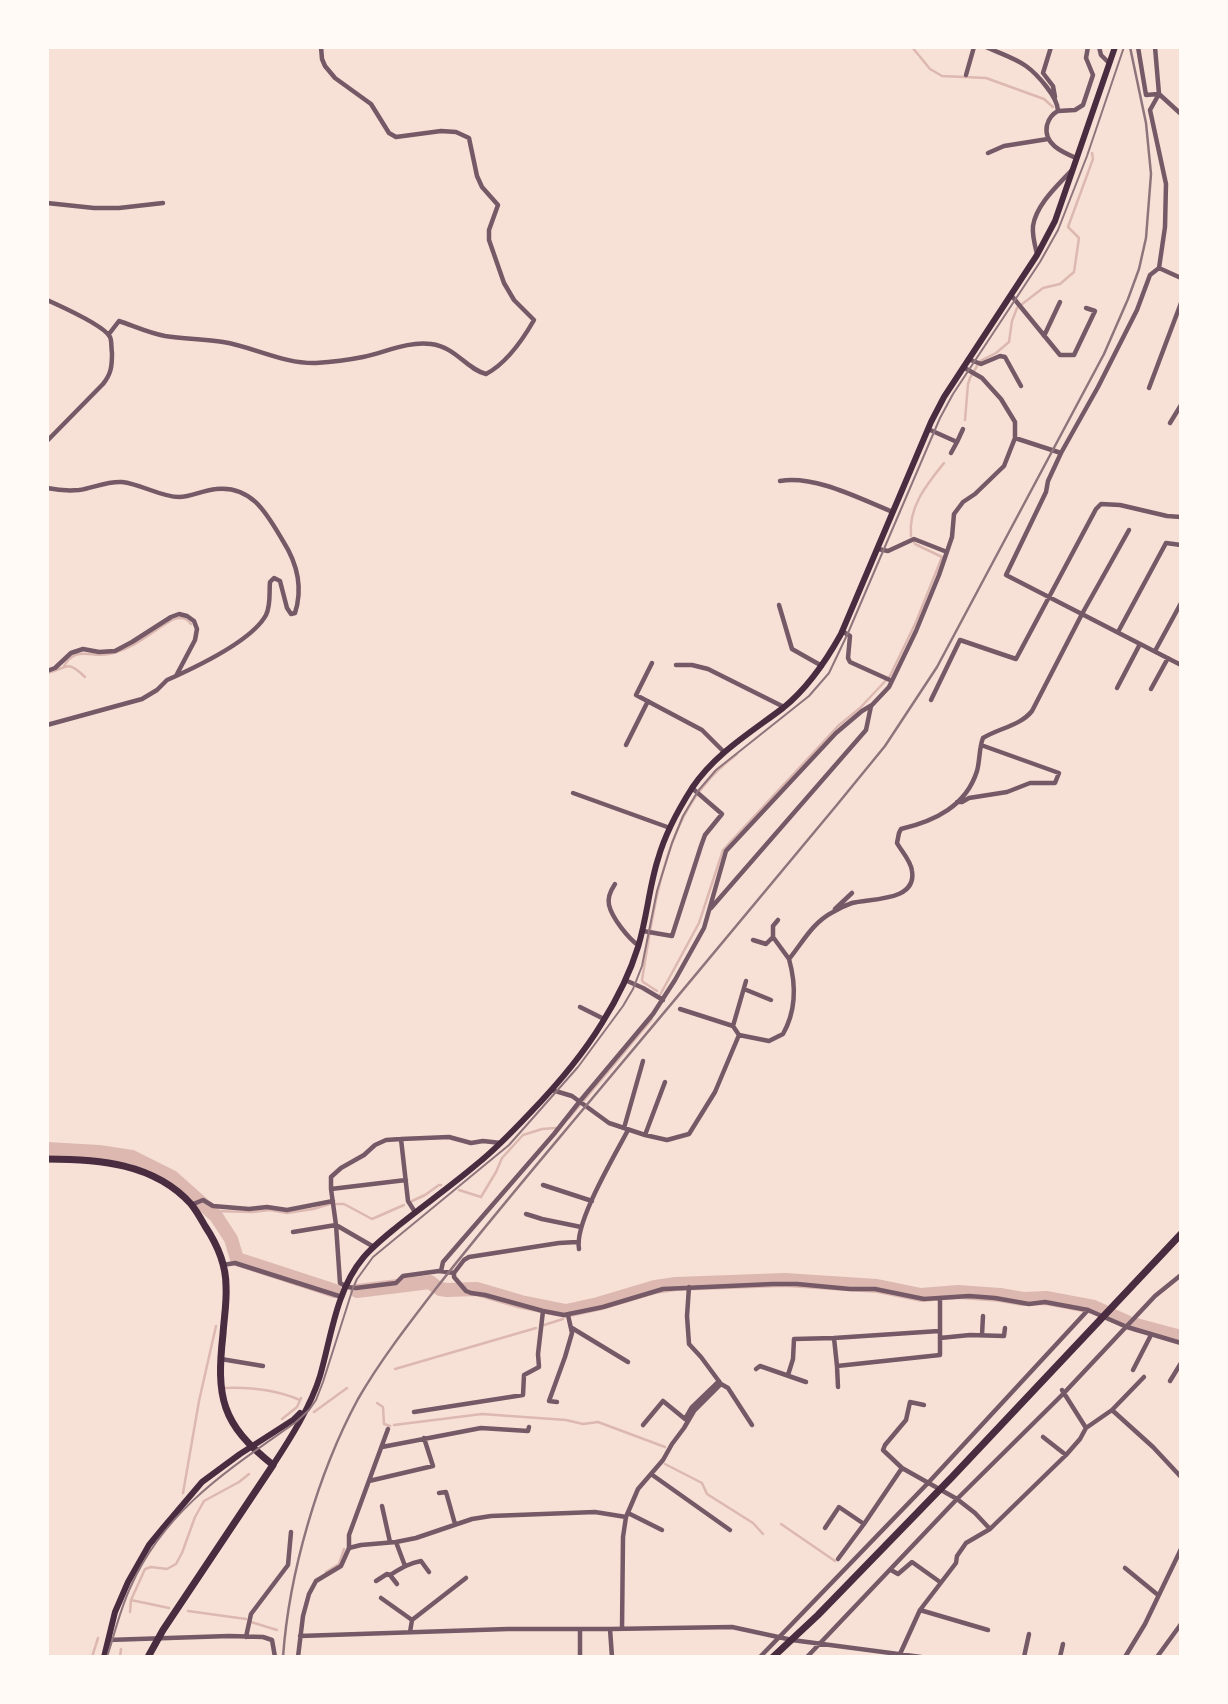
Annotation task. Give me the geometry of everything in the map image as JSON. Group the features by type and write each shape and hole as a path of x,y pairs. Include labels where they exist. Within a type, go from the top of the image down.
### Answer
{"main road":[{"path":"148,1657 282,1450 308,1403 319,1379 342,1297 361,1261 415,1212 501,1143 579,1058 625,980 639,946 657,860 670,828 692,788 724,752 784,707 822,666 842,631 944,397 1037,255 1055,221 1115,47"},
{"path":"47,1159 115,1163 140,1170 196,1202 223,1265 226,1283 220,1379 226,1410 234,1426 251,1447 272,1465"},
{"path":"773,1657 940,1489 1181,1234"},
{"path":"104,1657 115,1612 149,1545 201,1482 293,1420 308,1403"},
{"path":"780,1657 792,1640"}],"street":[{"path":"108,334 119,321 162,335 223,342 290,360 313,363 364,357 412,344 428,343 441,345 486,374 499,367 526,334 534,320 514,300 504,283 492,251 489,230 498,205 482,187 477,176 469,138 456,132 441,131 396,137 389,133 371,104 335,78 325,66 321,47"},
{"path":"966,75 975,47"},
{"path":"986,47 1026,66 1055,97"},
{"path":"1051,47 1043,73 1053,86 1058,111"},
{"path":"1076,158 1062,152 1048,139 1046,132 1054,113 1074,110 1083,105 1093,75 1086,58 1088,47"},
{"path":"1099,47 1101,55 1109,62"},
{"path":"1138,47 1146,95 1158,93"},
{"path":"1155,47 1158,93 1150,110 1166,184 1165,227 1159,268 1150,275 1137,310 1061,453 1046,492 1006,575 1181,665"},
{"path":"1158,93 1181,114"},
{"path":"988,153 1004,146 1048,139"},
{"path":"1037,255 1033,228 1035,219 1049,195 1073,169"},
{"path":"47,203 106,208 163,203"},
{"path":"1159,268 1181,278"},
{"path":"1010,295 1060,355 1074,355 1095,311 1086,308"},
{"path":"47,300 81,316 108,334 111,340 112,365 110,375 103,384 47,441"},
{"path":"1044,336 1060,302"},
{"path":"1149,388 1181,303"},
{"path":"968,359 978,364 1000,356 1005,357 1021,386"},
{"path":"441,1271 443,1262 582,1102 663,1000 704,928 726,851 836,733 872,705 889,687 928,603 952,537 956,512 963,502 1004,466 1014,438 1013,418 1001,399 985,381 962,367"},
{"path":"1170,423 1181,405"},
{"path":"928,429 957,442"},
{"path":"951,453 963,429"},
{"path":"1014,438 1061,453"},
{"path":"780,481 790,479 818,484 893,512"},
{"path":"47,488 78,490 120,482 145,486 166,495 180,497 233,488 251,497 268,515 288,549 300,590 295,613 291,614 280,581 274,578 270,582 265,617 218,655 167,680 142,699 47,725"},
{"path":"931,700 960,640 1016,659 1096,509 1101,505 1120,505 1181,517"},
{"path":"832,912 850,904 893,897 907,888 913,874 897,843 899,832 935,818 957,802 968,790 975,775 983,738 1025,719 1129,530"},
{"path":"877,549 888,551 914,539 947,552"},
{"path":"1118,632 1166,543 1181,545"},
{"path":"1155,651 1181,603"},
{"path":"779,606 792,649 822,666"},
{"path":"47,671 55,668 71,653 83,649 115,651 180,614 194,621 197,629 195,640 176,676"},
{"path":"842,631 850,636 850,662 892,681"},
{"path":"1117,688 1140,644"},
{"path":"1151,689 1168,658"},
{"path":"652,663 636,695 702,730 724,752"},
{"path":"676,665 708,669 784,707"},
{"path":"626,745 648,701"},
{"path":"710,909 866,730 872,705"},
{"path":"957,802 1007,792 1030,783 1055,783 1059,773 981,745"},
{"path":"642,930 672,936 705,835 722,814 692,788"},
{"path":"573,793 670,828"},
{"path":"615,884 609,897 609,905 622,929 639,946"},
{"path":"789,959 810,930 852,893"},
{"path":"680,1010 733,1026 739,1035 769,1041 783,1034 794,989 789,959 773,937 773,926 778,920"},
{"path":"753,940 766,944 773,937"},
{"path":"625,980 663,1000"},
{"path":"733,1026 746,981"},
{"path":"744,989 771,1000"},
{"path":"580,1007 604,1019"},
{"path":"552,1090 572,1096 608,1123 626,1129 667,1140 690,1134 715,1092 739,1035"},
{"path":"579,1249 581,1227 626,1129 643,1061"},
{"path":"645,1135 665,1082"},
{"path":"454,1273 441,1271 403,1276 396,1283 356,1288 340,1283 331,1178 341,1168 386,1140 449,1137 471,1143 501,1143"},
{"path":"401,1139 408,1201 415,1212"},
{"path":"331,1189 406,1180"},
{"path":"543,1185 592,1201"},
{"path":"196,1202 213,1206 287,1210 333,1201"},
{"path":"526,1214 581,1227"},
{"path":"293,1231 336,1224 374,1247"},
{"path":"454,1273 464,1259 469,1257 578,1242"},
{"path":"223,1265 235,1263 342,1297"},
{"path":"454,1273 454,1277 466,1289 543,1311 568,1315 652,1292 689,1287 797,1284 875,1289 918,1298 968,1296 1029,1304 1045,1301 1088,1310 1127,1327 1181,1343"},
{"path":"807,1657 1155,1296 1181,1275"},
{"path":"689,1287 687,1316 690,1344 720,1383 728,1388 751,1425"},
{"path":"837,1366 940,1355 940,1298"},
{"path":"760,1657 928,1483 1088,1310"},
{"path":"414,1412 523,1395 524,1375 540,1367 543,1311"},
{"path":"557,1402 549,1401 572,1333 568,1315"},
{"path":"982,1335 983,1316"},
{"path":"571,1327 628,1362"},
{"path":"940,1338 1004,1336 1005,1328"},
{"path":"788,1374 793,1359 793,1339 939,1331"},
{"path":"1133,1370 1151,1335"},
{"path":"834,1338 838,1388"},
{"path":"221,1359 262,1366"},
{"path":"1170,1381 1181,1363"},
{"path":"756,1369 760,1366 806,1382"},
{"path":"900,1654 920,1610 956,1563 957,1556 966,1543 990,1529 1066,1455 1086,1428 1112,1410 1144,1377"},
{"path":"643,1424 663,1401 685,1419 692,1407 720,1383"},
{"path":"622,1629 623,1537 627,1515 638,1489 663,1460 694,1410 720,1383"},
{"path":"1063,1391 1086,1428"},
{"path":"924,1405 910,1402 906,1420 883,1450 902,1468 957,1499 990,1529"},
{"path":"1112,1410 1181,1477"},
{"path":"382,1447 481,1428 528,1431 529,1427"},
{"path":"298,1657 303,1616 309,1594 317,1581 341,1566 349,1548 349,1535 388,1429"},
{"path":"1043,1437 1066,1455"},
{"path":"368,1481 433,1466 424,1438"},
{"path":"838,1559 902,1468"},
{"path":"651,1474 730,1530"},
{"path":"439,1493 446,1492 455,1524"},
{"path":"382,1506 393,1542 405,1566"},
{"path":"825,1528 839,1507 864,1524"},
{"path":"349,1548 416,1538 472,1519 491,1516 595,1512 627,1515 662,1530"},
{"path":"246,1637 251,1614 288,1565 291,1532"},
{"path":"1125,1657 1181,1549"},
{"path":"390,1576 405,1566 421,1561 429,1572"},
{"path":"891,1570 898,1574 912,1562 940,1583"},
{"path":"1125,1568 1158,1595"},
{"path":"376,1581 387,1574 397,1584"},
{"path":"410,1632 412,1620 466,1578"},
{"path":"381,1598 412,1620"},
{"path":"920,1610 988,1630"},
{"path":"1157,1657 1181,1624"},
{"path":"300,1636 508,1629 732,1627 778,1638 879,1654 920,1657"},
{"path":"580,1629 580,1657"},
{"path":"610,1629 612,1657"},
{"path":"1024,1657 1029,1634"},
{"path":"108,1640 263,1637 272,1640 275,1657"},
{"path":"1060,1657 1063,1644"}],"waterway":[{"path":"912,47 930,69 942,76 986,78 1044,99 1053,107"},
{"path":"965,420 970,378 980,361 1009,342 1017,308 1043,288 1060,284 1074,272 1079,238 1068,227 1093,159 1092,153"},
{"path":"911,536 912,515 916,506 925,488 944,463"},
{"path":"660,995 699,923 723,850 838,726 860,708 890,676 916,622 942,557 914,542"},
{"path":"64,666 79,654 102,655 118,652 174,619 184,618 191,624"},
{"path":"47,673 70,666 85,677"},
{"path":"657,991 642,980 655,905 668,854 688,808 718,770 737,754"},
{"path":"569,1118 652,1019"},
{"path":"459,1190 481,1197 502,1158 523,1135 556,1128"},
{"path":"47,1149 132,1157 172,1177 216,1216 231,1239 237,1259 335,1291"},
{"path":"412,1201 441,1185"},
{"path":"212,1211 270,1210 287,1213 330,1204"},
{"path":"335,1204 344,1204 372,1219 404,1205"},
{"path":"440,1289 477,1289 566,1311 676,1284 785,1280 877,1286 921,1295 958,1292 1023,1299 1046,1298 1094,1307 1127,1322"},
{"path":"357,1291 430,1282 435,1286"},
{"path":"544,1325 563,1319"},
{"path":"1136,1325 1181,1337"},
{"path":"183,1493 199,1401 216,1326"},
{"path":"395,1369 536,1328"},
{"path":"225,1388 263,1390 300,1400"},
{"path":"314,1412 347,1388"},
{"path":"282,1419 297,1407 301,1398"},
{"path":"377,1403 383,1407 384,1424 390,1426"},
{"path":"394,1425 482,1414 566,1420 583,1424 598,1422 665,1447"},
{"path":"665,1464 702,1483 707,1494 753,1523 763,1534"},
{"path":"130,1612 131,1600 145,1569 167,1569 176,1564 204,1501 249,1474"},
{"path":"781,1524 835,1561"},
{"path":"326,1572 339,1564 344,1549"},
{"path":"131,1600 169,1608"},
{"path":"188,1611 246,1619"},
{"path":"251,1622 277,1630"},
{"path":"92,1657 98,1638"},
{"path":"120,1657 121,1649"}],"tram line":[{"path":"107,1657 131,1586 145,1558 162,1534 202,1492 296,1422 316,1400 353,1288 373,1257 509,1145 578,1067 623,1006 642,966 657,891 683,816 698,791 716,770 809,696 829,673 940,418 1058,230 1087,156 1124,47"}],"railway":[{"path":"283,1657 286,1625 299,1558 318,1491 344,1428 366,1385 471,1244 885,746 937,667 1104,354 1139,269 1146,238 1151,174 1146,123 1130,47"}]}
